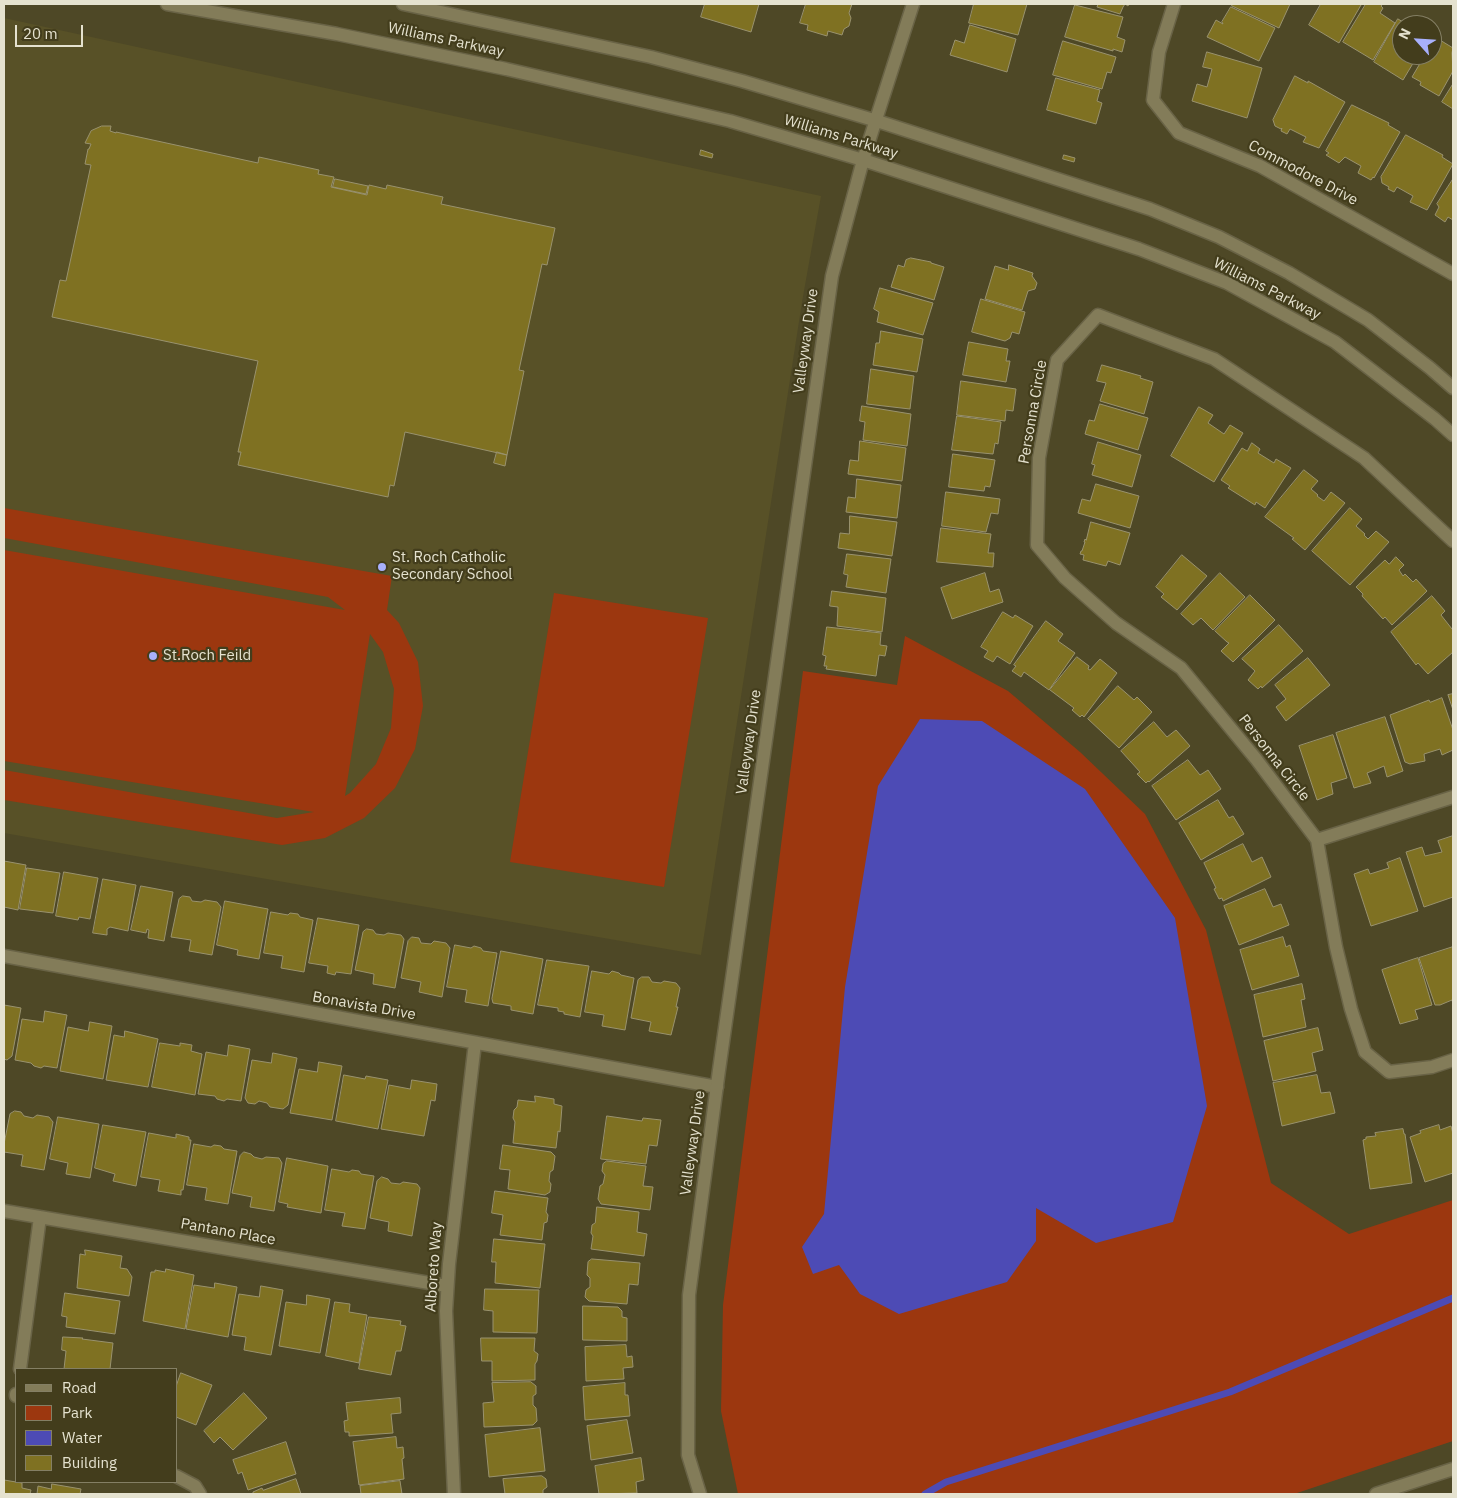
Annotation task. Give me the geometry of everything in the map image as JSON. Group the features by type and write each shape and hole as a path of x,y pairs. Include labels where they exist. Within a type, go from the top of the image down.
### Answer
{"street":[{"name":"Williams Parkway","path":"167,4 337,34 506,69 730,121 863,160 1139,249 1227,283 1336,342 1453,435"},
{"name":"Williams Parkway","path":"403,4 651,57 877,121 1150,209 1219,237 1289,273 1368,320 1453,388"},
{"name":"Valleyway Drive","path":"700,1494 688,1455 689,1295 832,276 863,160 914,4"},
{"name":"Commodore Drive","path":"1174,4 1159,52 1153,100 1179,133 1260,166 1453,274"},
{"name":"Personna Circle","path":"1453,541 1364,458 1214,359 1098,316 1057,360 1040,458 1037,545 1065,578 1116,623 1181,668 1256,759 1317,840 1336,947 1350,1008 1365,1052 1389,1072 1432,1067 1453,1060"},
{"path":"1317,840 1453,797"},
{"name":"Bonavista Drive","path":"4,956 718,1087"},
{"name":"Alboreto Way","path":"454,1494 446,1311 447,1286 475,1043"},
{"name":"Pantano Place","path":"4,1210 447,1286"},
{"path":"20,1368 40,1216"},
{"path":"1376,1494 1453,1470"},
{"path":"178,1477 196,1486 200,1494"}],"shaded area":[{"name":"St. Roch Catholic Secondary School","path":"4,18 821,196 802,302 701,955 4,833"}],"green space":[{"path":"4,508 392,576 387,610 399,623 418,662 423,706 415,749 395,788 364,818 325,838 282,845 4,800 4,770 277,818 314,812 4,761 4,550 345,610 328,597 4,538","holes":["370,634 383,652 394,689 391,728 376,764 350,793 345,796"]},
{"path":"554,593 708,618 664,887 510,862"},
{"path":"905,636 1008,691 1080,752 1145,814 1206,930 1271,1183 1349,1234 1453,1200 1453,1441 1294,1494 738,1494 721,1411 723,1305 803,671 897,685"}],"water":[{"path":"920,719 982,721 1085,789 1175,918 1207,1106 1173,1222 1096,1243 1036,1208 1036,1241 1007,1282 899,1314 860,1294 839,1265 813,1274 802,1247 824,1214 845,987 878,786"}],"building":[{"path":"705,4 759,4 751,32 701,17"},
{"path":"806,4 852,4 849,13 851,18 849,26 844,29 842,35 828,31 827,36 807,30 808,25 800,23"},
{"path":"974,4 1027,4 1018,35 969,23"},
{"path":"1098,4 1125,4 1120,14 1097,7"},
{"path":"1232,4 1290,4 1279,28 1232,6"},
{"path":"1321,4 1361,5 1339,43 1309,25"},
{"path":"1366,4 1383,4 1380,13 1392,21 1392,28 1373,60 1343,42"},
{"path":"1075,5 1123,17 1117,37 1125,40 1122,52 1065,37"},
{"path":"1231,7 1275,28 1259,61 1207,37 1216,20 1223,24 1222,22"},
{"path":"970,25 1016,39 1007,72 950,55 955,40 964,43"},
{"path":"1392,30 1392,65 1412,65 1403,80 1374,62"},
{"path":"1063,41 1116,57 1111,73 1107,72 1102,89 1053,75"},
{"path":"1442,41 1453,48 1453,71 1439,96 1420,85 1421,82 1412,77 1419,65 1442,65"},
{"path":"1207,52 1262,68 1247,118 1192,101 1197,84 1207,87 1212,69 1203,67"},
{"path":"1295,76 1308,83 1308,81 1345,102 1319,148 1303,142 1306,137 1290,129 1287,134 1281,131 1282,128 1275,126 1273,120"},
{"path":"1056,78 1100,90 1097,101 1102,103 1096,124 1047,110"},
{"path":"1453,84 1453,109 1442,102"},
{"path":"1352,105 1389,123 1388,125 1400,132 1374,178 1371,180 1358,173 1361,166 1345,157 1339,163 1326,155 1329,153 1326,151"},
{"path":"102,126 111,126 110,131 116,133 258,163 259,157 319,170 318,174 334,177 331,187 367,195 369,185 386,189 387,185 443,197 441,204 555,228 547,265 542,264 519,370 524,371 507,455 405,432 394,486 390,485 388,497 238,465 241,452 238,452 258,361 52,317 60,280 66,281 91,165 85,164 91,144 85,143 91,131"},
{"path":"1406,135 1443,155 1442,157 1453,164 1427,210 1410,202 1413,196 1397,187 1394,192 1382,183 1381,177"},
{"path":"701,150 713,154 712,158 700,155"},
{"path":"1064,155 1075,158 1074,162 1063,159"},
{"path":"335,179 368,186 366,194 333,187"},
{"path":"1453,179 1453,220 1448,217 1445,222 1435,215 1439,207 1437,204"},
{"path":"911,258 944,267 934,300 891,287 898,265 904,267 906,260"},
{"path":"1009,265 1033,273 1032,276 1037,283 1035,289 1028,291 1022,310 985,299 995,266 1008,270"},
{"path":"880,288 933,303 923,335 877,322 879,312 874,309"},
{"path":"981,299 1025,312 1019,334 1012,332 1010,338 1005,341 972,332"},
{"path":"881,331 923,339 917,372 873,365 876,343 879,343"},
{"path":"969,342 1008,349 1006,361 1010,361 1006,382 963,375"},
{"path":"1102,365 1141,376 1140,378 1153,382 1144,414 1100,401 1106,383 1097,381"},
{"path":"871,369 914,376 910,409 867,404"},
{"path":"961,381 1016,389 1013,411 1006,410 1005,421 957,415"},
{"path":"1100,404 1148,418 1138,450 1085,434 1089,420 1094,421"},
{"path":"862,406 911,414 907,446 863,440 865,422 860,421"},
{"path":"1199,407 1213,415 1208,423 1224,434 1230,425 1243,433 1214,482 1171,456"},
{"path":"957,416 1001,422 998,444 995,443 993,454 952,450"},
{"path":"860,441 906,448 902,481 848,474 850,460 858,461"},
{"path":"1098,442 1141,455 1132,487 1092,475 1095,465 1092,464"},
{"path":"1252,443 1260,449 1258,453 1274,463 1276,459 1291,468 1265,508 1256,502 1255,505 1228,488 1230,486 1221,480 1242,448 1247,451"},
{"path":"497,452 507,455 505,466 494,463"},
{"path":"953,454 995,460 990,487 985,486 984,491 949,487"},
{"path":"1304,470 1318,481 1311,489 1317,496 1324,501 1331,492 1345,503 1305,550 1292,539 1294,538 1265,517"},
{"path":"857,479 901,485 897,518 846,512 848,497 855,498"},
{"path":"1096,484 1139,496 1130,528 1078,513 1082,499 1090,501"},
{"path":"946,492 1000,499 998,514 991,513 986,532 942,526"},
{"path":"1350,508 1362,519 1356,526 1368,539 1376,531 1389,542 1350,585 1312,551"},
{"path":"850,516 897,522 892,556 838,548 840,533 849,534"},
{"path":"1091,522 1130,533 1120,565 1108,561 1106,566 1083,560 1084,555 1080,554"},
{"path":"941,528 991,534 988,553 994,553 993,567 937,562"},
{"path":"847,554 891,559 886,593 846,587 848,575 844,574"},
{"path":"1182,555 1207,576 1177,610 1161,597 1164,594 1156,587"},
{"path":"1396,557 1404,565 1399,570 1403,576 1405,574 1413,582 1416,579 1427,591 1392,625 1385,617 1383,619 1356,587 1385,560 1389,564"},
{"path":"985,573 990,592 999,589 1003,602 952,619 941,588"},
{"path":"1220,573 1245,597 1213,630 1201,618 1193,625 1181,614"},
{"path":"832,591 886,598 882,632 837,626 838,607 830,606"},
{"path":"1250,595 1275,620 1233,662 1221,651 1229,643 1215,631"},
{"path":"1432,596 1445,611 1441,615 1453,628 1453,652 1428,674 1418,663 1416,665 1391,632"},
{"path":"1003,612 1013,618 1015,615 1033,626 1010,664 997,656 993,662 984,657 988,651 981,647"},
{"path":"1046,621 1063,634 1058,641 1075,653 1049,690 1024,672 1021,677 1012,671 1016,666 1014,665"},
{"path":"1279,625 1303,651 1262,688 1261,686 1258,689 1248,680 1255,671 1242,659"},
{"path":"827,627 881,633 880,645 887,646 885,656 879,655 876,676 826,669 827,666 824,666 826,656 823,655"},
{"path":"1077,657 1089,666 1088,669 1090,670 1100,659 1117,673 1084,717 1082,715 1080,717 1072,710 1074,708 1050,690"},
{"path":"1308,658 1330,685 1286,721 1276,707 1286,699 1275,685"},
{"path":"1118,686 1134,700 1137,697 1152,712 1119,748 1088,719"},
{"path":"1453,694 1453,710 1448,695"},
{"path":"1442,698 1453,730 1453,750 1442,755 1440,749 1424,754 1425,761 1410,764 1405,762 1390,715 1429,700 1430,702"},
{"path":"1385,717 1403,771 1387,777 1384,766 1367,773 1371,783 1354,788 1336,733"},
{"path":"1154,722 1167,737 1176,730 1190,746 1146,783 1137,774 1140,772 1121,751"},
{"path":"1333,735 1347,778 1331,783 1333,794 1317,800 1299,746"},
{"path":"1188,760 1200,775 1208,770 1221,789 1176,820 1152,786"},
{"path":"1218,800 1229,818 1233,816 1244,834 1201,860 1179,823"},
{"path":"1453,836 1453,897 1424,907 1406,852 1422,847 1425,856 1442,852 1438,841"},
{"path":"1243,844 1252,862 1262,857 1271,877 1223,901 1222,898 1219,899 1214,889 1216,888 1204,863"},
{"path":"1400,858 1418,911 1371,926 1354,874 1368,869 1370,874 1389,868 1387,863"},
{"path":"4,861 26,865 18,910 4,907"},
{"path":"27,868 60,873 53,913 20,909"},
{"path":"64,872 98,878 90,919 79,917 78,920 56,916"},
{"path":"103,879 136,885 128,931 110,927 107,929 107,935 93,933"},
{"path":"141,886 173,892 164,941 148,938 149,930 147,929 146,933 131,930"},
{"path":"1265,889 1273,907 1281,904 1289,925 1239,945 1224,906"},
{"path":"183,896 190,897 192,901 201,902 205,900 217,902 221,907 212,955 189,951 191,940 171,937 179,899"},
{"path":"225,901 268,909 259,959 237,955 238,950 217,945"},
{"path":"271,912 288,915 290,913 298,914 300,917 313,920 304,972 281,968 283,956 264,953"},
{"path":"318,918 359,925 351,974 336,972 335,975 327,973 328,966 309,963"},
{"path":"367,929 373,930 376,934 401,935 404,939 395,988 373,984 374,974 355,970 363,932"},
{"path":"412,937 419,938 421,943 431,944 434,941 446,943 450,948 442,997 419,992 421,982 401,978 408,941"},
{"path":"1283,937 1286,947 1290,945 1299,976 1252,990 1240,950"},
{"path":"455,945 471,948 474,946 481,948 483,951 497,953 488,1006 465,1002 467,990 447,987"},
{"path":"1453,947 1453,1004 1452,1000 1435,1005 1419,958"},
{"path":"501,951 543,959 533,1014 511,1010 511,1006 493,1003 492,999"},
{"path":"1418,958 1432,1005 1415,1010 1418,1019 1400,1024 1382,970"},
{"path":"547,960 589,966 580,1017 564,1014 564,1012 558,1011 558,1008 538,1005"},
{"path":"592,971 609,974 612,971 634,978 625,1030 602,1026 604,1015 585,1012"},
{"path":"642,977 649,977 652,982 676,983 680,988 676,1007 678,1007 671,1035 649,1031 651,1022 631,1018 638,980"},
{"path":"1302,984 1305,999 1301,1000 1306,1027 1263,1037 1254,995"},
{"path":"4,1005 21,1008 12,1056 7,1060 4,1059"},
{"path":"45,1011 67,1015 57,1068 44,1066 41,1068 31,1063 15,1060 22,1019 43,1022"},
{"path":"90,1022 112,1026 103,1079 60,1071 68,1027 88,1031"},
{"path":"1318,1028 1323,1050 1312,1053 1316,1071 1273,1081 1264,1041"},
{"path":"125,1031 158,1039 148,1087 106,1080 114,1035 124,1037"},
{"path":"160,1043 180,1046 180,1043 192,1045 191,1051 202,1054 195,1095 152,1087"},
{"path":"229,1045 250,1049 241,1101 227,1099 224,1101 217,1099 215,1096 198,1094 206,1052 227,1056"},
{"path":"273,1053 297,1058 288,1105 283,1109 270,1107 267,1103 259,1101 255,1104 248,1103 245,1098 252,1060 271,1063"},
{"path":"319,1062 342,1066 332,1120 290,1113 299,1069 317,1072"},
{"path":"344,1075 365,1079 366,1076 388,1080 378,1129 336,1121"},
{"path":"1317,1075 1321,1093 1330,1092 1335,1113 1282,1126 1273,1083"},
{"path":"412,1080 437,1084 435,1101 431,1100 424,1136 381,1129 389,1085 410,1089"},
{"path":"535,1096 554,1099 554,1104 562,1106 560,1132 558,1131 556,1148 513,1143 515,1122 513,1118 518,1100 535,1102"},
{"path":"15,1111 33,1118 37,1115 49,1117 53,1122 44,1170 21,1166 23,1155 4,1152 10,1114"},
{"path":"607,1116 642,1121 643,1118 661,1120 657,1146 649,1145 646,1164 601,1159"},
{"path":"58,1117 99,1124 90,1178 66,1174 68,1163 50,1159"},
{"path":"103,1125 146,1132 136,1186 113,1181 115,1174 95,1168"},
{"path":"1439,1125 1440,1130 1451,1126 1453,1134 1453,1173 1425,1182 1410,1137 1421,1133 1420,1131"},
{"path":"1403,1129 1412,1183 1370,1189 1363,1140 1366,1137 1376,1136 1375,1133"},
{"path":"149,1133 176,1138 176,1134 189,1137 189,1140 191,1140 181,1195 158,1191 160,1180 141,1177"},
{"path":"194,1144 211,1147 214,1145 221,1146 224,1149 237,1151 228,1204 205,1200 207,1188 187,1185"},
{"path":"503,1145 551,1152 555,1156 553,1170 550,1172 550,1192 545,1195 508,1189 510,1170 500,1169"},
{"path":"244,1152 262,1159 266,1157 279,1158 282,1163 274,1211 250,1207 252,1197 232,1193 240,1156"},
{"path":"287,1158 328,1166 321,1213 287,1207 288,1204 279,1202"},
{"path":"607,1161 646,1166 643,1186 653,1187 650,1210 601,1204 598,1199 600,1186 603,1184 605,1175 602,1171 603,1164"},
{"path":"332,1169 349,1172 352,1170 359,1171 361,1174 374,1176 365,1229 342,1226 345,1213 325,1210"},
{"path":"382,1177 388,1179 391,1183 417,1184 420,1188 412,1236 388,1231 389,1222 370,1218 377,1181"},
{"path":"495,1191 548,1198 547,1222 544,1223 542,1240 500,1235 503,1215 492,1213"},
{"path":"597,1207 639,1212 637,1232 647,1234 644,1256 591,1249 592,1225 595,1223"},
{"path":"494,1239 545,1244 540,1288 495,1283 496,1262 492,1262"},
{"path":"85,1250 122,1256 120,1268 127,1269 132,1277 129,1296 77,1288 80,1254 85,1255"},
{"path":"592,1259 640,1263 638,1285 629,1284 627,1304 589,1301 585,1297 586,1290 590,1287 590,1278 587,1275 588,1262"},
{"path":"166,1269 194,1275 185,1329 143,1321 151,1272 155,1272 155,1270 165,1272"},
{"path":"215,1283 237,1287 228,1337 186,1329 194,1285 214,1288"},
{"path":"261,1286 283,1290 271,1355 244,1350 246,1337 232,1335 239,1294 259,1297"},
{"path":"485,1289 539,1290 537,1333 493,1332 493,1311 484,1310"},
{"path":"65,1293 120,1301 115,1334 66,1327 67,1317 62,1316"},
{"path":"307,1295 330,1299 320,1353 279,1346 286,1302 306,1305"},
{"path":"335,1302 350,1304 349,1312 367,1315 359,1363 326,1356"},
{"path":"583,1306 618,1307 622,1311 622,1317 627,1318 627,1341 583,1340"},
{"path":"369,1317 401,1321 400,1325 406,1326 401,1351 396,1351 391,1375 359,1369"},
{"path":"63,1337 113,1343 110,1368 64,1368 66,1351 62,1350"},
{"path":"481,1338 535,1338 534,1351 538,1354 535,1364 535,1380 492,1381 492,1361 482,1361"},
{"path":"626,1345 627,1357 632,1356 633,1367 623,1368 624,1379 586,1381 585,1347"},
{"path":"181,1373 212,1385 196,1425 178,1418 178,1381"},
{"path":"531,1382 536,1386 533,1405 536,1408 537,1421 533,1425 484,1427 483,1403 494,1402 492,1383"},
{"path":"625,1383 625,1395 628,1395 630,1416 585,1420 583,1387"},
{"path":"244,1393 267,1418 233,1450 220,1437 214,1443 204,1431"},
{"path":"400,1398 401,1413 391,1414 393,1433 349,1436 349,1432 345,1432 344,1421 348,1420 346,1403"},
{"path":"627,1420 633,1453 591,1460 587,1426"},
{"path":"540,1428 545,1471 489,1477 485,1435"},
{"path":"396,1437 397,1448 403,1447 404,1479 359,1485 353,1442"},
{"path":"286,1442 296,1474 248,1490 242,1472 238,1474 233,1460"},
{"path":"641,1458 644,1480 636,1482 637,1493 599,1494 595,1466"},
{"path":"542,1476 546,1479 547,1487 543,1490 543,1494 505,1494 503,1479"},
{"path":"296,1479 301,1494 253,1494 253,1492 262,1488 263,1490"},
{"path":"4,1480 22,1483 22,1488 31,1490 30,1494 4,1494"},
{"path":"400,1481 402,1494 361,1494 360,1486"},
{"path":"52,1484 81,1489 80,1494 37,1494 38,1486 51,1489"}],"waterway":[{"path":"925,1494 946,1482 1230,1392 1453,1298"}],"place":[{"name":"St. Roch Catholic Secondary School","path":"382,567"},
{"name":"St.Roch Feild","path":"153,656"}]}
